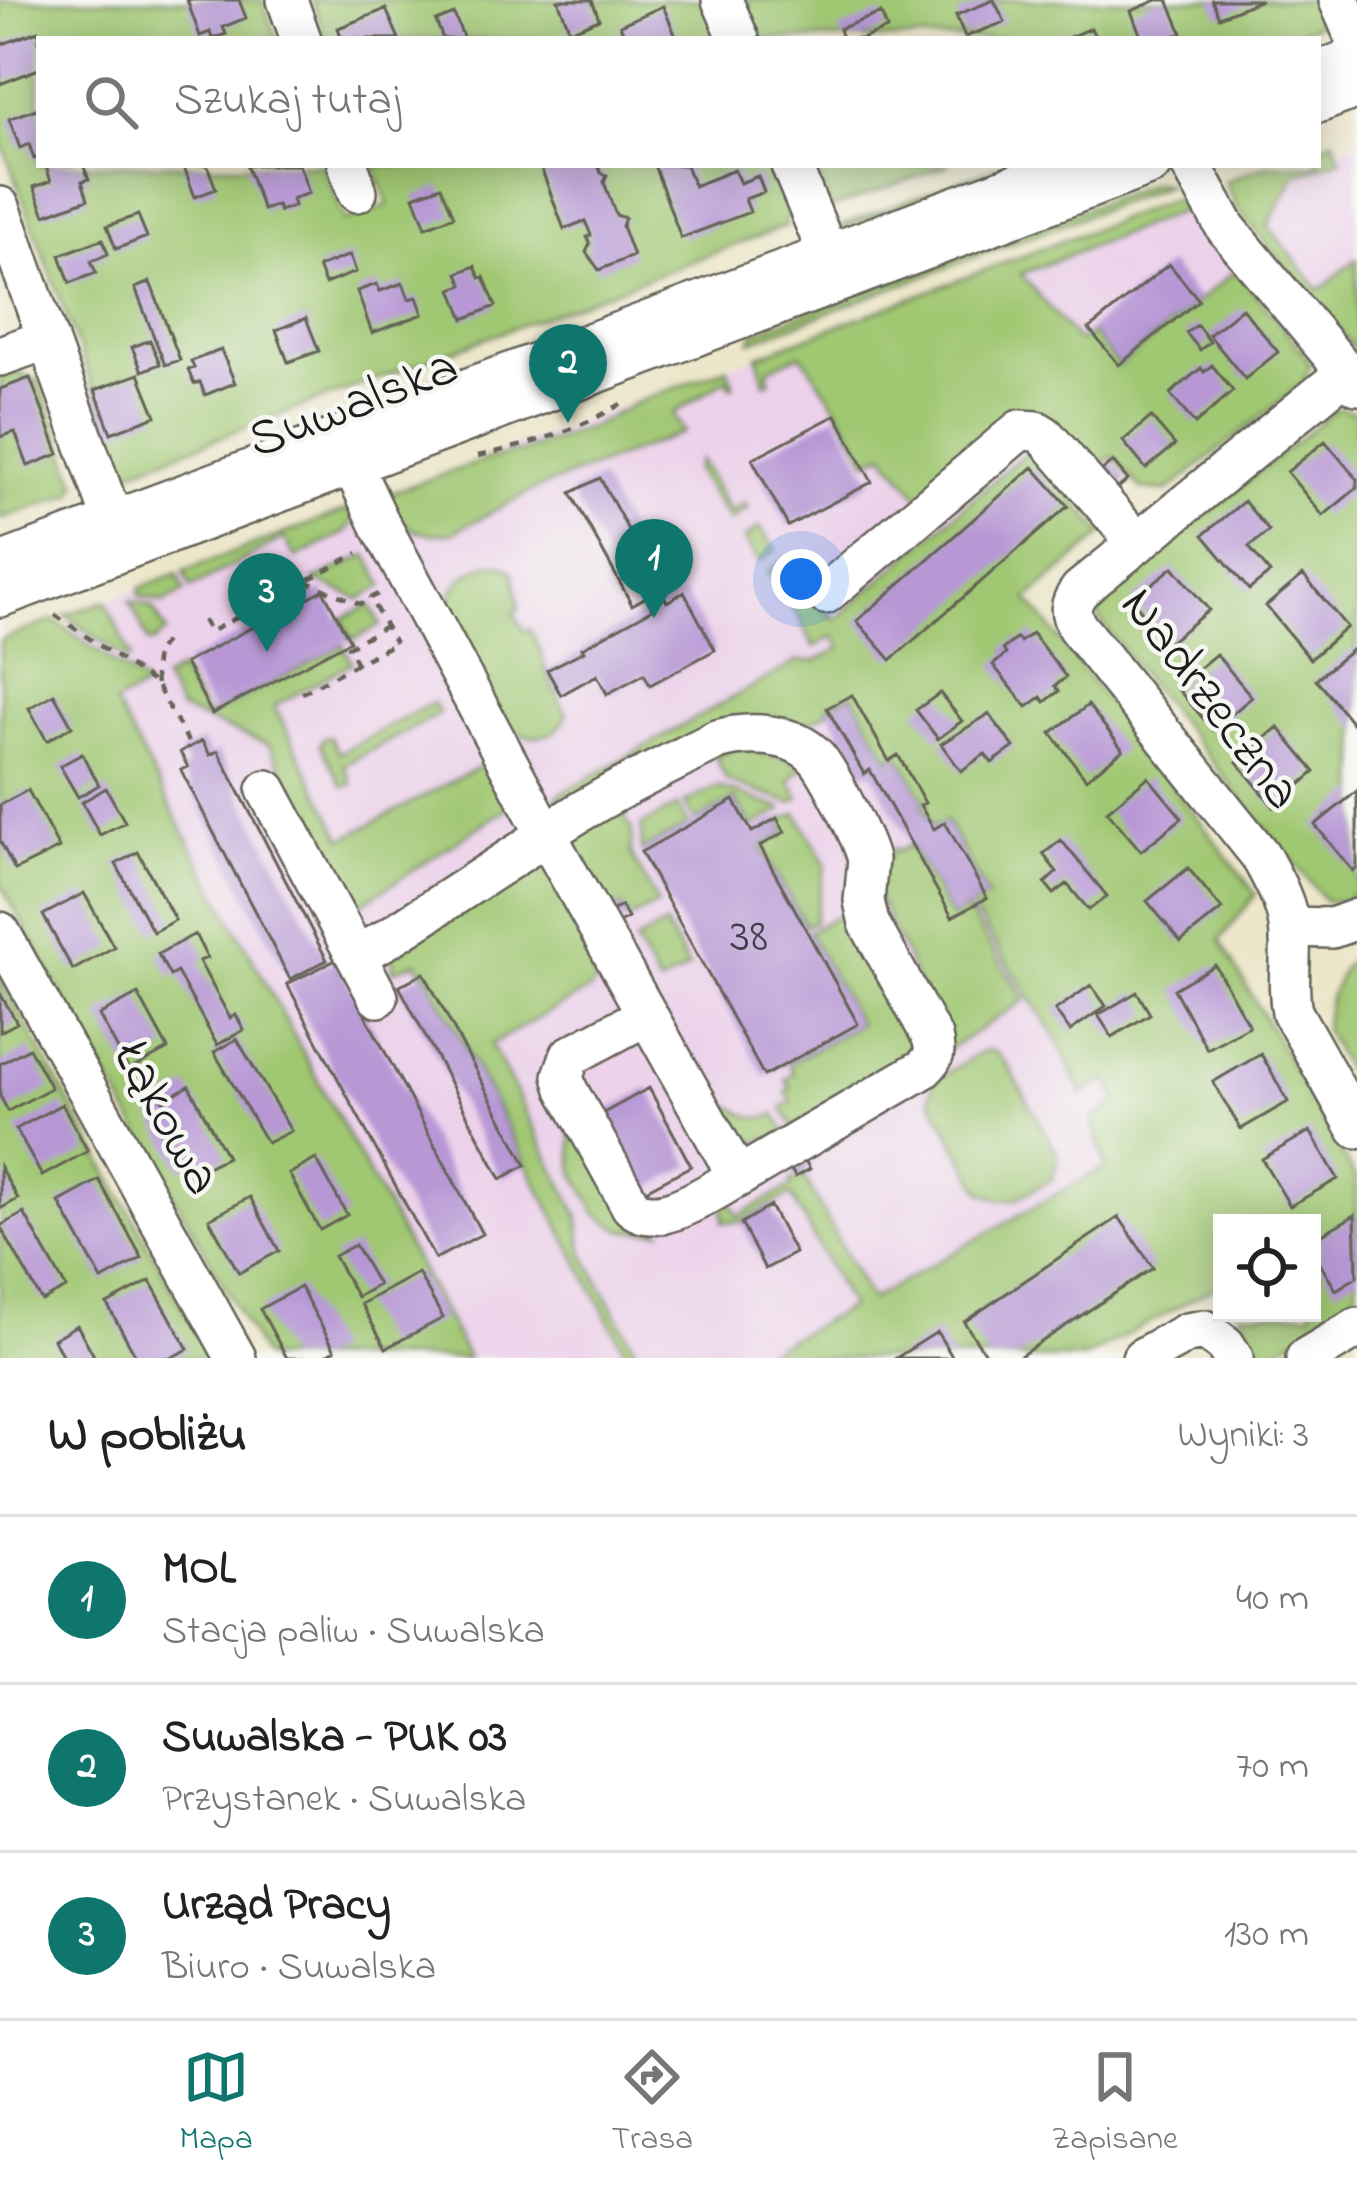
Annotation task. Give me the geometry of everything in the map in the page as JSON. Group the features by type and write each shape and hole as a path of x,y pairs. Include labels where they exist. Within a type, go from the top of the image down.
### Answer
{"street":[{"path":"286,0 300,36"},
{"path":"722,0 738,36"},
{"path":"1340,0 1357,42"},
{"path":"1321,70 1357,57"},
{"path":"1321,102 1357,88"},
{"path":"792,168 833,268"},
{"name":"Suwalska","path":"833,268 1060,168"},
{"name":"Suwalska","path":"0,597 118,536 833,268 1141,168"},
{"path":"1193,168 1226,228 1352,379"},
{"path":"0,207 118,536"},
{"path":"0,356 48,339"},
{"name":"Nadrzeczna","path":"1352,379 1080,590 1070,614 1260,855 1290,927 1292,1012 1357,1128"},
{"path":"825,594 1020,430 1045,436 1137,543"},
{"path":"346,451 380,524 546,834 738,1177"},
{"name":"Suwalska","path":"0,563 118,536"},
{"path":"356,956 596,801 717,740 765,735 797,745 815,756 824,769 866,850 868,923 932,1037 936,1050 932,1060 738,1177 664,1215 638,1213 563,1076 570,1056 647,1015"},
{"path":"267,790 378,997"},
{"path":"1290,927 1332,928 1357,920"},
{"name":"Łąkowa","path":"0,932 236,1358"},
{"path":"1306,1358 1357,1328"},
{"path":"1142,1358 1187,1333 1205,1330 1233,1358"}],"path":[{"path":"461,459 523,447 598,418 630,398"},
{"path":"203,620 210,632 367,552"},
{"path":"305,581 360,604 390,587"},
{"path":"370,598 395,643"},
{"path":"52,613 156,684 190,745"},
{"path":"357,664 348,647 385,626"},
{"path":"156,684 155,656 172,637"},
{"path":"302,693 404,638"}],"shaded area":[{"path":"1357,143 1357,346 1261,226 1292,169 1321,168 1321,158"},
{"path":"1181,197 1247,284 836,621 1151,1159 784,1358 468,1358 65,616"}],"green space":[{"path":"0,0 262,0 276,36 36,36 36,168 324,168 345,221 388,205 375,168 771,168 787,206 786,226 125,473 0,138"},
{"path":"312,0 704,0 718,36 325,36"},
{"path":"745,0 1318,0 1327,21 1289,36 760,36"},
{"path":"1334,140 1341,159 1321,166 1321,145"},
{"path":"814,168 941,168 831,208"},
{"path":"993,168 1010,168 843,229 836,227"},
{"path":"1260,168 1315,168 1295,175 1268,226 1319,290 1357,259 1357,352 1236,207 1225,181"},
{"path":"1154,182 1167,185 751,341 754,332"},
{"path":"1176,198 1184,210 1021,274 1078,342 1091,333 1119,366 1236,270 1304,353 1310,365 1304,382 1168,491 1141,489 1113,456 1089,474 1038,415 919,497 884,453 868,461 801,354 768,369 770,382 765,383 757,356"},
{"path":"664,292 660,298 477,367 469,364"},
{"path":"727,368 734,385 726,379 673,414 684,432 536,489 452,533 415,531 393,515 388,495 395,491 596,425 635,403"},
{"path":"16,372 39,381 77,484 73,494 0,519 0,378"},
{"path":"1337,408 1357,416 1357,891 1345,901 1325,901 1146,681 1099,619 1097,604"},
{"path":"1028,450 1103,534 1028,599 1256,894 1220,940 1357,1180 1357,1303 1264,1356 1244,1322 1321,1322 1321,1214 1213,1214 1213,1288 1084,1358 753,1358 850,1307 791,1195 741,1222 723,1222 723,1199 727,1197 738,1216 803,1175 870,1300 1106,1167 1092,1120 1118,1101 1106,1079 1082,1095 1057,1039 971,907 988,897 946,821 934,827 899,755 889,759 852,694 797,729 560,803 556,800 798,661 816,661 841,648 834,636 814,647 767,572 785,558 835,620"},
{"path":"700,460 730,512 745,504 748,508 730,521 695,470"},
{"path":"350,509 354,520 346,532 296,558 284,538 191,588 184,571"},
{"path":"760,527 776,550 759,562 744,539"},
{"path":"367,555 384,586 359,599 314,580"},
{"path":"495,564 514,573 519,608 514,613 524,631 529,628 542,653 567,715 549,734 532,737 507,727 445,614 461,580"},
{"path":"177,574 185,591 163,603 139,596 140,588"},
{"path":"106,601 131,658 127,660 65,615"},
{"path":"130,601 153,608 166,632 155,642 148,642"},
{"path":"370,605 381,625 352,640 342,619"},
{"path":"54,620 143,683 145,687 115,704 468,1358 264,1358 0,883 0,640"},
{"path":"343,645 352,663 274,706 343,839 486,763 510,806 357,907 269,745 180,710 163,679 180,670 207,717"},
{"path":"433,703 439,714 344,765 352,784 343,787 320,744 324,737 330,737 339,753"},
{"path":"736,747 805,763 790,781 800,798 791,803 727,781 716,758"},
{"path":"718,787 782,810 752,827 735,799 695,821 685,803"},
{"path":"619,805 632,830 631,854 658,904 629,919 621,906 609,912 572,845 574,834"},
{"path":"678,806 689,825 641,851 642,825"},
{"path":"797,813 826,864 814,922 805,926 761,846 786,832 781,821"},
{"path":"910,845 951,918 967,910 1025,1000 949,1049 876,893 895,848 898,852"},
{"path":"540,858 597,955 592,969 597,979 591,989 491,1044 578,1215 584,1254 640,1358 629,1358 425,971 417,962 393,971 392,954"},
{"path":"851,908 920,1039 912,1057 794,1128 782,1107 792,1102 786,1092 791,1088 785,1079 794,1074 789,1064 859,1024 808,932"},
{"path":"665,925 689,968 659,985 635,942"},
{"path":"1357,954 1357,1090 1324,1030 1329,999 1343,968"},
{"path":"0,977 182,1306 210,1358 0,1358"},
{"path":"983,1051 994,1051 1007,1064 1057,1153 1051,1180 1016,1199 1001,1200 982,1192 930,1097 934,1081"},
{"path":"732,1106 753,1117 775,1114 786,1133 756,1141 740,1136 718,1113"},
{"path":"570,1124 661,1231 626,1231 596,1213 574,1171"}],"building":[{"path":"187,0 239,0 246,18 223,27 226,34 200,36"},
{"path":"558,0 592,0 599,19 570,31"},
{"path":"994,0 1005,22 965,36 956,15"},
{"path":"1168,0 1182,33 1141,36 1131,11"},
{"path":"1212,0 1261,0 1219,17"},
{"path":"663,6 676,36 625,36 620,25"},
{"path":"386,9 398,36 341,36 338,28"},
{"path":"881,13 887,29 870,36 841,36 839,29"},
{"path":"454,14 463,36 442,36 436,21"},
{"path":"1091,28 1095,36 1072,36"},
{"path":"38,31 36,70 0,84 0,45"},
{"path":"36,109 36,158 29,144 20,148 9,119"},
{"path":"46,168 84,168 89,179 82,181 88,199 45,215 34,187 51,181"},
{"path":"184,168 208,168 216,189 195,197"},
{"path":"247,168 300,168 309,193 292,199 294,206 263,210"},
{"path":"541,168 599,168 607,176 604,182 616,215 625,218 622,226 633,256 599,270 586,252 591,235 585,221 564,229"},
{"path":"655,168 687,168 694,186 734,170 740,183 758,176 764,192 745,199 750,212 681,238"},
{"path":"441,186 454,216 426,227 414,196"},
{"path":"138,215 147,237 116,249 107,226"},
{"path":"103,239 108,254 91,261 96,273 70,283 60,255"},
{"path":"350,255 356,272 325,284 318,267"},
{"path":"1169,264 1199,300 1119,365 1089,329"},
{"path":"475,266 496,306 464,319 452,289 463,285 458,273"},
{"path":"150,282 180,360 165,365 135,288"},
{"path":"403,283 409,299 417,297 423,314 372,333 357,291 377,284 380,291"},
{"path":"1242,308 1278,352 1245,379 1209,335"},
{"path":"306,318 319,351 288,362 276,330"},
{"path":"1197,325 1210,342 1200,350 1186,333"},
{"path":"150,340 160,364 142,371 132,347"},
{"path":"221,350 235,383 205,395 188,370 194,368 191,361"},
{"path":"1212,365 1233,391 1195,424 1170,394 1201,368 1204,372"},
{"path":"139,374 156,416 111,433 95,390"},
{"path":"30,378 59,454 28,466 15,432 0,437 0,389"},
{"path":"836,415 872,482 788,526 752,459"},
{"path":"1151,417 1175,445 1146,469 1123,441"},
{"path":"1325,441 1357,479 1357,488 1323,516 1287,472"},
{"path":"1113,462 1128,480 1109,495 1094,476"},
{"path":"1033,467 1068,506 891,660 857,621"},
{"path":"600,478 667,602 684,592 715,650 650,685 644,674 607,694 597,675 561,695 547,670 653,609 646,597 632,605 571,493"},
{"path":"1244,501 1269,531 1249,547 1270,573 1249,590 1203,535"},
{"path":"1173,567 1209,610 1168,643 1132,600"},
{"path":"1303,575 1347,627 1310,659 1266,606"},
{"path":"323,590 350,641 212,714 185,663"},
{"path":"1032,633 1066,677 1055,686 1059,691 1045,702 1041,697 1027,707 993,665 1006,654 1003,649"},
{"path":"1357,646 1357,729 1316,679"},
{"path":"1216,654 1252,697 1213,730 1176,687"},
{"path":"940,693 962,721 938,739 916,710"},
{"path":"54,694 72,726 47,741 29,708"},
{"path":"852,695 889,761 898,755 934,829 945,822 987,898 952,917 870,770 864,774 827,708"},
{"path":"1088,705 1123,750 1086,779 1051,733"},
{"path":"989,714 1014,747 992,763 985,754 961,771 941,744"},
{"path":"1278,727 1315,772 1274,807 1237,762"},
{"path":"202,741 210,755 218,751 327,960 290,979 181,770 188,767 180,752"},
{"path":"82,754 99,785 78,797 60,766"},
{"path":"1148,777 1182,818 1141,851 1107,811"},
{"path":"106,788 125,822 100,835 82,802"},
{"path":"28,790 59,848 15,870 0,841 0,805"},
{"path":"1357,791 1357,868 1353,871 1315,825"},
{"path":"734,800 752,832 777,818 785,832 760,846 858,1024 764,1076 641,852"},
{"path":"1061,840 1107,896 1089,910 1067,884 1054,894 1045,883 1057,872 1043,854"},
{"path":"138,852 175,920 153,932 116,864"},
{"path":"1188,868 1222,909 1181,942 1147,901"},
{"path":"84,893 114,947 73,970 43,915"},
{"path":"621,906 628,918 610,928 604,915"},
{"path":"195,934 207,958 199,961 230,1018 236,1015 244,1030 217,1045 177,972 170,976 158,954"},
{"path":"336,960 482,1234 435,1259 287,984"},
{"path":"1215,965 1249,1026 1207,1049 1174,989"},
{"path":"424,973 526,1165 501,1179 399,986"},
{"path":"1091,985 1106,1006 1070,1031 1055,1010"},
{"path":"1137,992 1150,1014 1112,1037 1098,1015"},
{"path":"0,993 17,1023 0,1032"},
{"path":"138,994 168,1049 129,1070 99,1015"},
{"path":"237,1039 291,1131 267,1143 214,1052"},
{"path":"29,1048 51,1088 8,1111 0,1096 0,1064"},
{"path":"1261,1054 1288,1102 1241,1129 1213,1082"},
{"path":"189,1086 227,1157 201,1170 196,1161 181,1169 152,1117 168,1109 163,1100"},
{"path":"649,1088 691,1166 642,1192 600,1115"},
{"path":"62,1104 88,1151 42,1176 16,1129"},
{"path":"1310,1131 1338,1179 1290,1206 1262,1159"},
{"path":"801,1154 810,1169 795,1177 787,1161"},
{"path":"316,1159 347,1215 320,1230 289,1174"},
{"path":"0,1167 18,1199 0,1209"},
{"path":"99,1180 142,1258 102,1280 59,1202"},
{"path":"250,1197 279,1251 239,1273 209,1219"},
{"path":"770,1206 795,1253 765,1269 741,1223"},
{"path":"24,1213 66,1288 42,1301 0,1226"},
{"path":"1355,1215 1357,1277 1336,1290 1321,1265 1321,1235"},
{"path":"1119,1217 1153,1268 1017,1358 988,1358 964,1322"},
{"path":"355,1245 378,1285 357,1297 334,1256"},
{"path":"418,1273 443,1318 386,1348 361,1304"},
{"path":"150,1281 188,1349 170,1358 137,1358 107,1304"},
{"path":"300,1287 335,1350 320,1358 287,1358 260,1309"},
{"path":"77,1325 95,1358 64,1358 53,1339"},
{"path":"937,1332 953,1358 896,1358"}],"place":[{"name":"Suwalska - PUK 03","path":"568,423"},
{"name":"MOL","path":"654,618"},
{"name":"Urząd Pracy","path":"267,652"}]}
